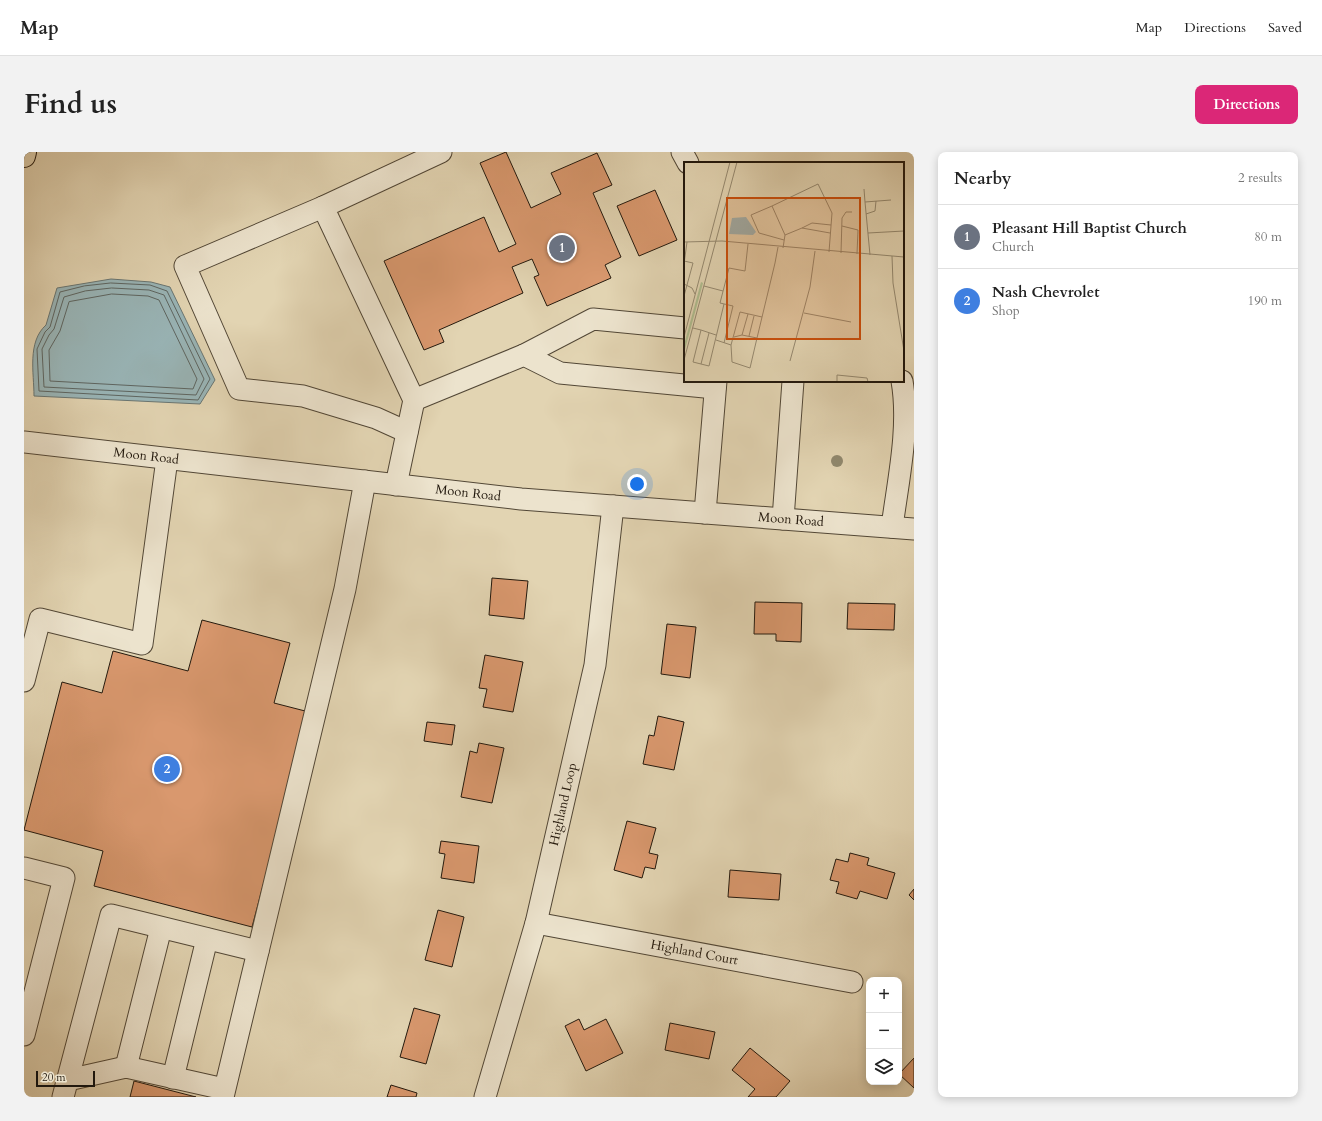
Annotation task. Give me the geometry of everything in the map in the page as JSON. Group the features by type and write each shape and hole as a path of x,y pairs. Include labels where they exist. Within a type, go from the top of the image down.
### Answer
{"highway":[{"path":"24,156 25,152"}],"street":[{"path":"407,432 376,418 303,396 239,389 185,266 323,206 441,152"},
{"path":"682,152 687,162"},
{"path":"323,206 414,400 396,485"},
{"path":"414,400 524,355 593,319 684,328"},
{"path":"524,355 560,373 716,385 704,513"},
{"path":"783,519 792,382"},
{"path":"892,527 905,426 905,399 902,382"},
{"name":"Moon Road","path":"24,442 521,499 914,529"},
{"path":"24,681 40,619 142,644 167,459"},
{"path":"66,1089 126,1067 173,1078 224,1093 345,589 365,481"},
{"name":"Highland Loop","path":"485,1097 536,923 595,665 613,506"},
{"path":"24,868 64,878 24,1035"},
{"path":"66,1089 111,915 258,951"},
{"name":"Highland Court","path":"536,923 852,982"},
{"path":"126,1067 161,928"},
{"path":"173,1078 207,939"}],"water":[{"path":"111,279 151,282 170,287 215,380 200,404 34,396 34,349 40,332 46,325 57,288"}],"building":[{"path":"506,152 531,208 561,194 551,173 597,153 612,185 593,193 621,257 605,265 611,278 547,306 534,277 539,275 532,259 512,267 523,293 439,330 444,342 424,350 384,261 484,217 499,252 516,244 480,163"},
{"path":"655,190 677,240 639,256 617,206"},
{"path":"492,578 528,581 524,619 489,615"},
{"path":"755,602 802,603 801,642 776,641 776,634 754,634"},
{"path":"848,603 895,604 894,630 847,629"},
{"path":"202,620 290,643 274,703 309,712 252,927 94,886 103,851 24,830 62,682 102,693 113,651 188,671"},
{"path":"667,624 696,627 690,678 661,674"},
{"path":"485,655 523,662 513,712 483,707 487,689 479,688"},
{"path":"658,716 684,722 674,770 643,764 649,735 654,736"},
{"path":"427,722 455,725 452,745 424,741"},
{"path":"479,743 504,748 492,803 461,797 470,751 477,753"},
{"path":"627,821 656,828 649,853 658,855 655,869 645,867 642,878 614,870"},
{"path":"441,841 479,846 474,883 441,878 445,854 439,853"},
{"path":"850,853 869,858 867,865 895,873 887,899 860,891 857,899 836,893 839,882 830,880 836,859 848,862"},
{"path":"730,870 781,874 779,900 728,897"},
{"path":"914,889 914,900 909,895"},
{"path":"438,910 464,917 452,967 425,960"},
{"path":"414,1008 440,1015 426,1064 400,1057"},
{"path":"579,1019 584,1030 606,1019 623,1053 586,1071 565,1026"},
{"path":"670,1023 715,1032 709,1059 665,1050"},
{"path":"750,1048 790,1081 776,1097 748,1097 755,1089 732,1070"},
{"path":"914,1058 914,1088 902,1077 902,1071"},
{"path":"134,1081 196,1097 130,1097"},
{"path":"391,1085 417,1093 416,1097 387,1097"}],"place":[{"name":"Pleasant Hill Baptist Church","path":"562,248"},
{"name":"Nash Chevrolet","path":"167,769"}]}
